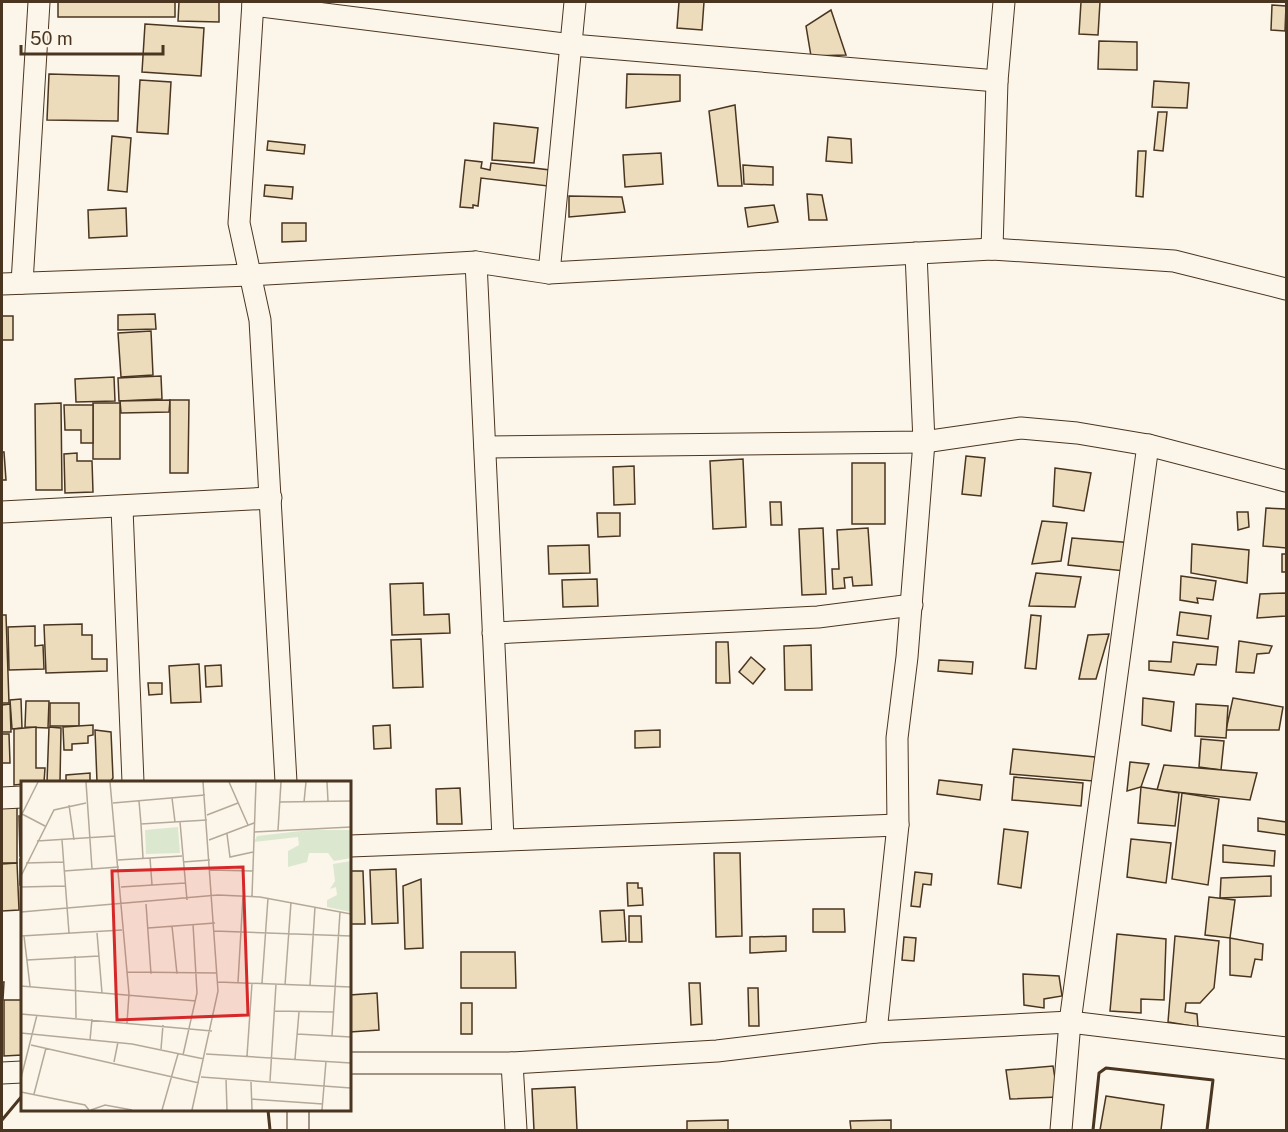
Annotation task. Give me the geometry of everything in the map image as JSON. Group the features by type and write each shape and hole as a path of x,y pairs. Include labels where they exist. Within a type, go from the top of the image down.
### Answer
{"street":[{"path":"39,2 12,284 250,275 476,262 549,273 992,249 1174,261 1287,289"},
{"path":"549,273 575,2"},
{"path":"992,249 997,81 1004,2"},
{"path":"286,781 260,320 239,223 253,3 572,45 997,81"},
{"path":"876,1032 898,825 897,738 912,605 924,442 916,253"},
{"path":"476,262 502,838"},
{"path":"485,447 924,442 1021,428 1077,433 1148,445 1287,481"},
{"path":"1061,1131 1070,1022 1148,445"},
{"path":"2,512 122,508 271,498"},
{"path":"122,508 133,781"},
{"path":"493,633 818,617 912,605"},
{"path":"2,798 21,797"},
{"path":"351,846 502,838 898,825"},
{"path":"351,1063 512,1063 717,1051 876,1032 1070,1022 1287,1048"},
{"path":"512,1063 516,1131"},
{"path":"2,1073 21,1072"},
{"path":"298,1111 298,1131"}],"building":[{"path":"58,2 175,2 175,17 58,17"},
{"path":"179,2 219,2 219,22 178,21"},
{"path":"679,2 704,2 702,30 677,28"},
{"path":"1081,2 1100,2 1098,35 1079,34"},
{"path":"1272,5 1286,6 1285,31 1271,30"},
{"path":"831,10 846,55 811,56 806,26"},
{"path":"145,24 204,28 201,76 142,72"},
{"path":"1099,41 1137,42 1137,70 1098,69"},
{"path":"49,74 119,76 118,121 47,120"},
{"path":"627,74 680,75 680,101 626,108"},
{"path":"140,80 171,82 168,134 137,132"},
{"path":"1154,81 1189,83 1187,108 1152,107"},
{"path":"735,105 742,186 718,186 709,111"},
{"path":"1158,112 1167,112 1163,151 1154,150"},
{"path":"494,123 538,128 534,163 492,160"},
{"path":"112,136 131,138 127,192 108,190"},
{"path":"828,137 851,139 852,163 826,161"},
{"path":"268,141 305,145 304,154 267,150"},
{"path":"1138,151 1146,151 1143,197 1136,196"},
{"path":"661,153 663,184 625,187 623,155"},
{"path":"465,160 482,162 481,168 490,170 491,163 550,170 548,186 481,178 478,206 460,207"},
{"path":"743,165 773,167 773,185 744,184"},
{"path":"265,185 293,187 292,199 264,196"},
{"path":"807,194 822,195 827,220 809,220"},
{"path":"569,196 622,197 625,212 569,217"},
{"path":"774,205 778,222 748,227 745,208"},
{"path":"126,208 127,236 89,238 88,210"},
{"path":"282,223 306,223 306,241 282,242"},
{"path":"155,314 156,329 118,330 118,315"},
{"path":"2,316 13,316 13,340 2,340"},
{"path":"151,331 153,375 121,377 118,333"},
{"path":"161,376 162,399 119,401 118,378"},
{"path":"114,377 115,401 76,402 75,379"},
{"path":"170,400 169,412 121,413 120,401"},
{"path":"170,400 189,400 188,473 170,473"},
{"path":"61,403 62,490 36,490 35,404"},
{"path":"93,403 120,403 120,459 93,459"},
{"path":"64,405 93,405 93,443 81,443 81,430 65,430"},
{"path":"2,452 4,452 6,480 2,480"},
{"path":"77,453 77,461 92,461 93,492 65,493 64,454"},
{"path":"966,456 985,458 981,496 962,494"},
{"path":"743,459 746,527 713,529 710,461"},
{"path":"852,463 885,463 885,524 852,524"},
{"path":"634,466 635,504 614,505 613,467"},
{"path":"1055,468 1091,473 1084,511 1053,506"},
{"path":"770,502 781,502 782,525 771,525"},
{"path":"1266,508 1286,509 1286,548 1263,546"},
{"path":"1237,512 1248,512 1249,527 1238,530"},
{"path":"597,513 620,513 620,536 598,537"},
{"path":"1042,521 1067,523 1061,561 1032,564"},
{"path":"823,528 826,594 802,595 799,529"},
{"path":"868,528 872,585 853,586 852,577 844,578 845,588 833,589 832,569 839,569 837,530"},
{"path":"1072,538 1134,543 1125,571 1068,565"},
{"path":"1192,544 1249,550 1247,583 1191,573"},
{"path":"589,545 590,573 549,574 548,546"},
{"path":"1282,554 1286,554 1286,572 1282,572"},
{"path":"1036,573 1081,577 1075,607 1029,606"},
{"path":"1181,576 1216,581 1213,600 1197,598 1198,603 1180,600"},
{"path":"597,579 598,606 563,607 562,580"},
{"path":"423,583 424,615 449,614 450,633 392,635 390,584"},
{"path":"1286,593 1286,616 1257,618 1260,594"},
{"path":"1180,612 1211,616 1208,639 1177,635"},
{"path":"2,615 6,615 9,703 2,703"},
{"path":"1031,615 1041,616 1036,669 1025,668"},
{"path":"82,624 82,635 92,635 92,659 107,659 107,671 46,673 44,625"},
{"path":"35,626 35,646 43,645 44,669 9,670 8,627"},
{"path":"1109,634 1096,679 1079,679 1088,635"},
{"path":"421,639 423,687 393,688 391,640"},
{"path":"1239,641 1272,646 1269,653 1257,654 1254,673 1236,672"},
{"path":"716,642 728,642 730,683 716,683"},
{"path":"1173,642 1218,647 1216,665 1197,664 1194,675 1149,670 1149,661 1171,662"},
{"path":"811,645 812,690 785,690 784,646"},
{"path":"751,657 765,669 753,684 739,672"},
{"path":"939,660 973,662 972,674 938,671"},
{"path":"199,664 201,702 171,703 169,666"},
{"path":"221,665 222,686 206,687 205,666"},
{"path":"148,683 162,683 162,694 149,695"},
{"path":"1143,698 1174,702 1171,731 1142,725"},
{"path":"1233,698 1283,707 1279,730 1226,730"},
{"path":"21,699 22,728 12,729 10,700"},
{"path":"26,701 49,701 48,728 25,727"},
{"path":"50,703 79,703 79,726 50,726"},
{"path":"10,704 11,732 2,732 2,705"},
{"path":"1196,704 1228,706 1226,738 1195,736"},
{"path":"93,725 93,735 88,736 88,743 72,744 72,750 64,750 63,727"},
{"path":"390,725 391,748 374,749 373,726"},
{"path":"36,727 36,768 45,768 44,781 21,781 21,784 14,785 14,729"},
{"path":"49,727 61,728 60,781 47,781"},
{"path":"95,730 111,732 113,778 111,781 97,781"},
{"path":"660,730 660,747 635,748 635,731"},
{"path":"2,734 9,734 10,763 2,763"},
{"path":"1201,739 1224,741 1221,770 1199,767"},
{"path":"1013,749 1095,757 1093,781 1010,774"},
{"path":"1130,762 1149,764 1141,787 1127,791"},
{"path":"1164,765 1257,773 1250,800 1157,790"},
{"path":"90,773 90,781 66,781 66,775"},
{"path":"1014,777 1083,783 1081,806 1012,800"},
{"path":"939,780 982,785 980,800 937,794"},
{"path":"1141,787 1179,793 1175,826 1138,823"},
{"path":"460,788 462,824 437,824 436,789"},
{"path":"1182,793 1219,799 1208,885 1172,879"},
{"path":"2,806 17,806 17,863 2,863"},
{"path":"19,816 21,816 21,856"},
{"path":"1258,818 1286,822 1286,835 1258,831"},
{"path":"1004,829 1028,832 1021,888 998,884"},
{"path":"1131,839 1171,843 1166,883 1127,877"},
{"path":"1223,845 1275,851 1274,866 1223,862"},
{"path":"714,853 740,853 742,936 716,937"},
{"path":"20,859 21,859 21,885"},
{"path":"17,863 19,910 2,911 2,864"},
{"path":"396,869 398,923 372,924 370,870"},
{"path":"351,871 363,871 365,924 351,924"},
{"path":"915,872 932,874 931,885 923,884 920,907 911,906"},
{"path":"1271,876 1271,896 1220,898 1221,878"},
{"path":"421,879 423,948 405,949 403,886"},
{"path":"627,883 638,883 638,888 642,888 643,905 628,906"},
{"path":"1209,897 1235,900 1230,938 1205,935"},
{"path":"813,909 844,909 845,932 813,932"},
{"path":"624,910 626,941 602,942 600,911"},
{"path":"629,916 641,916 642,942 629,942"},
{"path":"1117,934 1166,939 1164,1000 1141,999 1141,1013 1110,1011"},
{"path":"786,936 786,951 750,953 750,937"},
{"path":"1175,936 1219,941 1214,988 1200,1003 1186,1003 1185,1012 1197,1014 1198,1027 1168,1022"},
{"path":"904,937 916,938 914,961 902,960"},
{"path":"1230,938 1263,944 1262,960 1255,959 1251,977 1230,975"},
{"path":"461,952 515,952 516,988 461,988"},
{"path":"1023,974 1059,976 1062,996 1044,999 1044,1008 1024,1005"},
{"path":"2,982 4,982 3,1000 2,1000"},
{"path":"689,983 700,983 702,1024 691,1025"},
{"path":"748,988 758,988 759,1026 749,1026"},
{"path":"377,993 379,1030 351,1032 351,995"},
{"path":"4,1000 21,1000 21,1055 4,1056"},
{"path":"461,1003 472,1003 472,1034 461,1034"},
{"path":"1053,1066 1058,1097 1010,1099 1006,1070"},
{"path":"575,1087 577,1130 534,1130 532,1089"},
{"path":"1106,1096 1164,1105 1161,1130 1100,1130"},
{"path":"728,1120 728,1130 687,1130 687,1121"},
{"path":"891,1120 891,1130 851,1130 850,1121"}],"wall":[{"path":"1093,1130 1099,1073 1106,1068 1213,1080 1207,1130"},
{"path":"2,1120 21,1097"},
{"path":"268,1111 270,1130"}]}
